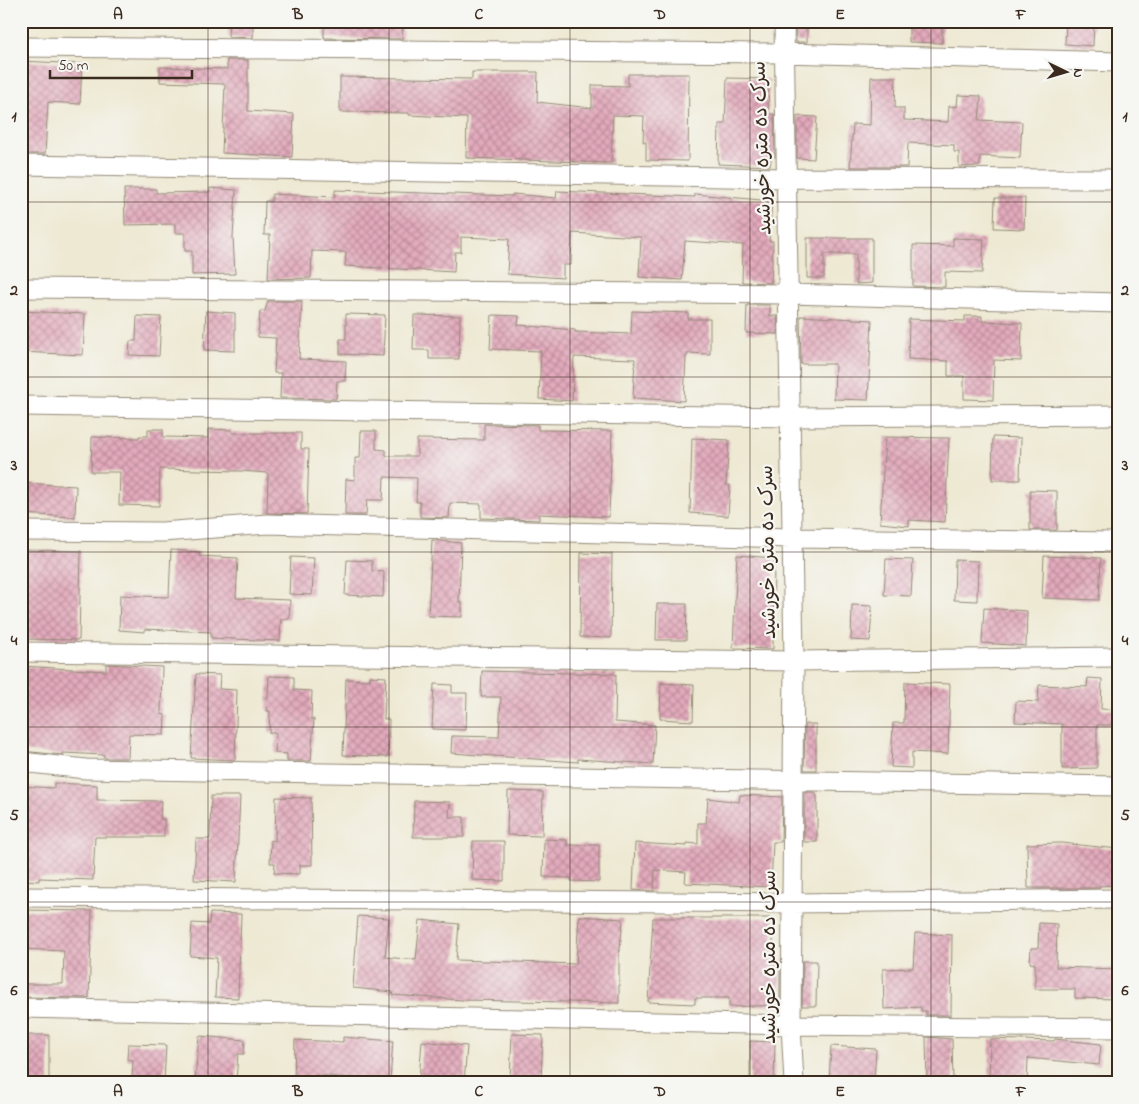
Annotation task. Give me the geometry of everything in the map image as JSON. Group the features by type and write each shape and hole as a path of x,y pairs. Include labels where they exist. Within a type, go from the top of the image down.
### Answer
{"street":[{"name":"سرک ده متره خورشید","path":"784,21 783,53 790,294 791,538 794,661 791,1025 794,1083"},
{"path":"21,47 783,53 1118,62"},
{"path":"21,165 786,178 1118,179"},
{"path":"21,288 790,294 1118,303"},
{"path":"21,406 790,417 1118,415"},
{"path":"21,531 162,532 267,524 791,538 1118,542"},
{"path":"21,652 794,661 1118,658"},
{"path":"21,762 86,769 1118,786"},
{"path":"21,897 792,903 1118,899"},
{"path":"21,1008 791,1025 1118,1028"}],"building":[{"path":"229,21 253,21 253,38 228,37"},
{"path":"324,21 403,21 402,39 324,38"},
{"path":"795,21 807,21 807,42 796,42"},
{"path":"909,21 942,21 942,43 909,42"},
{"path":"1066,21 1094,21 1093,46 1065,44"},
{"path":"227,60 248,60 248,111 294,114 292,157 222,153 225,84 160,82 160,67 227,69"},
{"path":"21,61 82,64 80,104 48,102 45,154 21,154"},
{"path":"472,72 538,72 537,102 592,108 592,85 628,86 628,74 689,74 688,161 646,160 646,142 643,142 644,116 613,115 611,163 466,158 467,118 409,115 409,113 340,112 340,77 472,79"},
{"path":"871,77 896,77 895,108 904,108 904,120 948,122 949,106 957,107 958,95 981,96 979,120 1022,122 1020,158 980,156 980,166 959,167 959,152 954,152 954,145 908,143 907,167 850,167 853,124 870,125"},
{"path":"727,78 769,79 768,114 774,114 775,157 771,156 770,166 718,164 719,124 725,124"},
{"path":"797,116 817,117 814,159 797,158"},
{"path":"210,188 236,190 233,237 235,274 192,275 192,251 185,251 185,233 175,233 175,224 125,225 124,189 156,189 156,193 210,192"},
{"path":"335,190 512,196 513,194 556,198 557,191 695,197 695,194 772,201 769,241 773,241 771,283 742,282 743,245 685,241 682,280 639,277 641,237 572,233 571,265 563,265 563,278 507,274 509,239 461,237 461,252 455,252 454,272 345,266 346,252 312,251 311,278 268,279 270,235 264,235 265,201 272,201 272,194 335,197"},
{"path":"995,198 1025,198 1024,229 994,228"},
{"path":"807,238 872,238 872,283 856,284 856,254 824,254 824,278 807,278"},
{"path":"953,238 984,239 982,273 945,272 945,287 913,286 913,245 953,246"},
{"path":"268,301 302,301 299,359 346,361 345,381 337,381 336,399 280,398 281,373 274,373 276,338 258,337 260,311 265,311"},
{"path":"747,305 770,305 770,316 777,316 778,334 746,333"},
{"path":"21,311 85,314 83,355 21,352"},
{"path":"206,311 235,313 235,351 204,350"},
{"path":"632,311 688,313 688,319 710,319 710,354 688,353 686,357 684,401 633,398 635,359 574,357 572,401 539,399 541,351 490,349 492,315 519,316 518,325 575,330 575,332 631,334"},
{"path":"346,314 385,315 383,356 340,354 340,339 346,339"},
{"path":"414,315 460,316 459,359 429,359 429,350 413,350"},
{"path":"137,316 161,317 159,356 129,355 130,341 136,341"},
{"path":"800,316 872,320 868,400 834,399 835,364 801,364"},
{"path":"965,316 982,316 982,321 1022,323 1021,361 994,360 993,400 964,399 964,376 948,376 948,361 908,359 909,319 965,321"},
{"path":"484,424 538,425 538,430 612,431 609,517 539,514 539,520 481,518 481,504 450,503 449,518 420,517 420,502 416,502 417,478 384,477 383,500 367,500 366,515 345,515 346,479 355,480 355,458 360,458 361,431 376,431 376,449 386,450 386,456 417,456 417,439 484,440"},
{"path":"148,429 163,429 163,437 208,438 208,429 232,430 232,433 301,433 301,449 309,449 307,514 267,513 268,473 241,471 160,469 159,506 119,505 120,472 91,472 92,437 139,438 139,436 148,436"},
{"path":"885,437 949,438 945,522 909,520 909,526 880,523"},
{"path":"993,437 1021,438 1020,480 992,480"},
{"path":"692,438 729,440 726,485 730,485 728,516 690,513"},
{"path":"21,483 76,486 75,517 21,514"},
{"path":"1030,490 1057,491 1057,530 1030,530"},
{"path":"432,540 461,543 459,602 462,602 462,617 428,616"},
{"path":"21,550 81,551 79,640 21,639"},
{"path":"171,550 200,552 199,556 238,558 236,598 290,600 289,619 281,619 280,641 211,638 211,632 145,629 145,632 119,630 120,595 169,596"},
{"path":"581,553 612,554 611,638 580,637"},
{"path":"737,555 774,558 773,649 733,648"},
{"path":"1044,556 1101,558 1099,600 1042,598"},
{"path":"291,557 314,558 312,595 289,594"},
{"path":"886,559 913,560 911,596 884,595"},
{"path":"347,560 372,561 372,571 384,572 383,597 345,595"},
{"path":"955,560 978,561 977,601 954,600"},
{"path":"657,604 687,604 686,640 656,640"},
{"path":"852,605 872,606 870,641 851,640"},
{"path":"984,608 1027,611 1026,646 982,643"},
{"path":"106,664 162,667 161,714 165,715 164,735 129,734 128,758 104,758 104,755 63,753 63,755 21,751 21,666 106,671"},
{"path":"482,671 616,674 615,722 655,725 653,764 578,759 578,762 451,753 452,736 499,737 501,697 481,697"},
{"path":"196,674 220,675 219,689 237,690 235,760 191,758"},
{"path":"269,676 294,677 294,690 312,691 311,719 314,719 311,761 287,761 287,754 275,753 276,733 269,733 270,711 267,711"},
{"path":"370,676 386,677 384,719 389,719 388,757 343,755 346,679 370,680"},
{"path":"1088,678 1102,679 1101,709 1117,710 1116,725 1097,725 1097,768 1062,769 1062,724 1015,722 1016,701 1038,702 1039,685 1087,687"},
{"path":"905,682 950,684 948,754 912,752 912,768 891,767 893,723 904,723"},
{"path":"661,683 694,685 693,721 660,719"},
{"path":"434,684 452,685 452,693 467,693 466,730 432,729"},
{"path":"805,724 816,724 816,770 804,770"},
{"path":"54,783 97,785 97,800 161,801 160,819 164,819 164,837 95,837 93,880 39,878 39,881 21,880 21,786 54,788"},
{"path":"508,791 543,792 542,836 507,835"},
{"path":"804,792 815,792 817,796 817,842 804,842"},
{"path":"740,795 782,797 781,842 773,842 771,887 685,883 686,872 655,870 654,891 633,890 635,843 687,846 687,843 698,844 698,823 706,823 708,798 739,802"},
{"path":"211,796 240,796 236,882 194,880 196,839 210,839"},
{"path":"276,797 311,798 312,865 300,865 300,874 274,873 275,863 270,863 271,840 275,841"},
{"path":"414,801 450,802 449,817 464,817 464,837 413,837"},
{"path":"544,839 567,840 567,845 599,845 599,882 543,877"},
{"path":"473,841 504,841 504,881 472,880"},
{"path":"1061,843 1118,849 1118,885 1099,886 1099,888 1028,888 1027,844"},
{"path":"21,910 92,911 89,998 21,997 21,984 63,984 64,951 21,949"},
{"path":"210,913 241,914 238,998 215,997 217,958 190,956 192,923 209,924"},
{"path":"358,916 389,918 385,957 416,960 420,920 459,924 456,960 576,964 579,916 623,919 619,958 619,1003 462,1000 392,995 393,992 353,988"},
{"path":"653,918 773,918 773,960 780,961 780,1005 729,1007 729,998 695,998 695,1004 648,1002"},
{"path":"1039,923 1057,924 1056,967 1118,969 1118,999 1075,998 1075,989 1035,989 1035,964 1030,963 1031,948 1038,948"},
{"path":"915,933 952,935 951,1015 926,1015 926,1011 921,1011 921,1007 884,1009 883,969 913,968"},
{"path":"803,961 817,961 816,1006 802,1006"},
{"path":"512,1034 543,1035 541,1080 510,1079"},
{"path":"21,1035 49,1035 49,1083 21,1083"},
{"path":"199,1036 245,1040 244,1054 238,1054 236,1082 195,1079"},
{"path":"343,1037 393,1041 390,1081 315,1075 315,1083 294,1083 295,1040 343,1042"},
{"path":"926,1037 952,1039 953,1083 927,1083"},
{"path":"990,1039 1054,1041 1055,1039 1101,1044 1099,1065 1028,1058 1027,1083 989,1083"},
{"path":"422,1041 467,1046 464,1083 419,1080"},
{"path":"750,1041 775,1042 774,1083 750,1083"},
{"path":"128,1044 166,1045 164,1081 132,1080 133,1060 127,1059"},
{"path":"831,1046 876,1049 874,1083 829,1083"}]}
